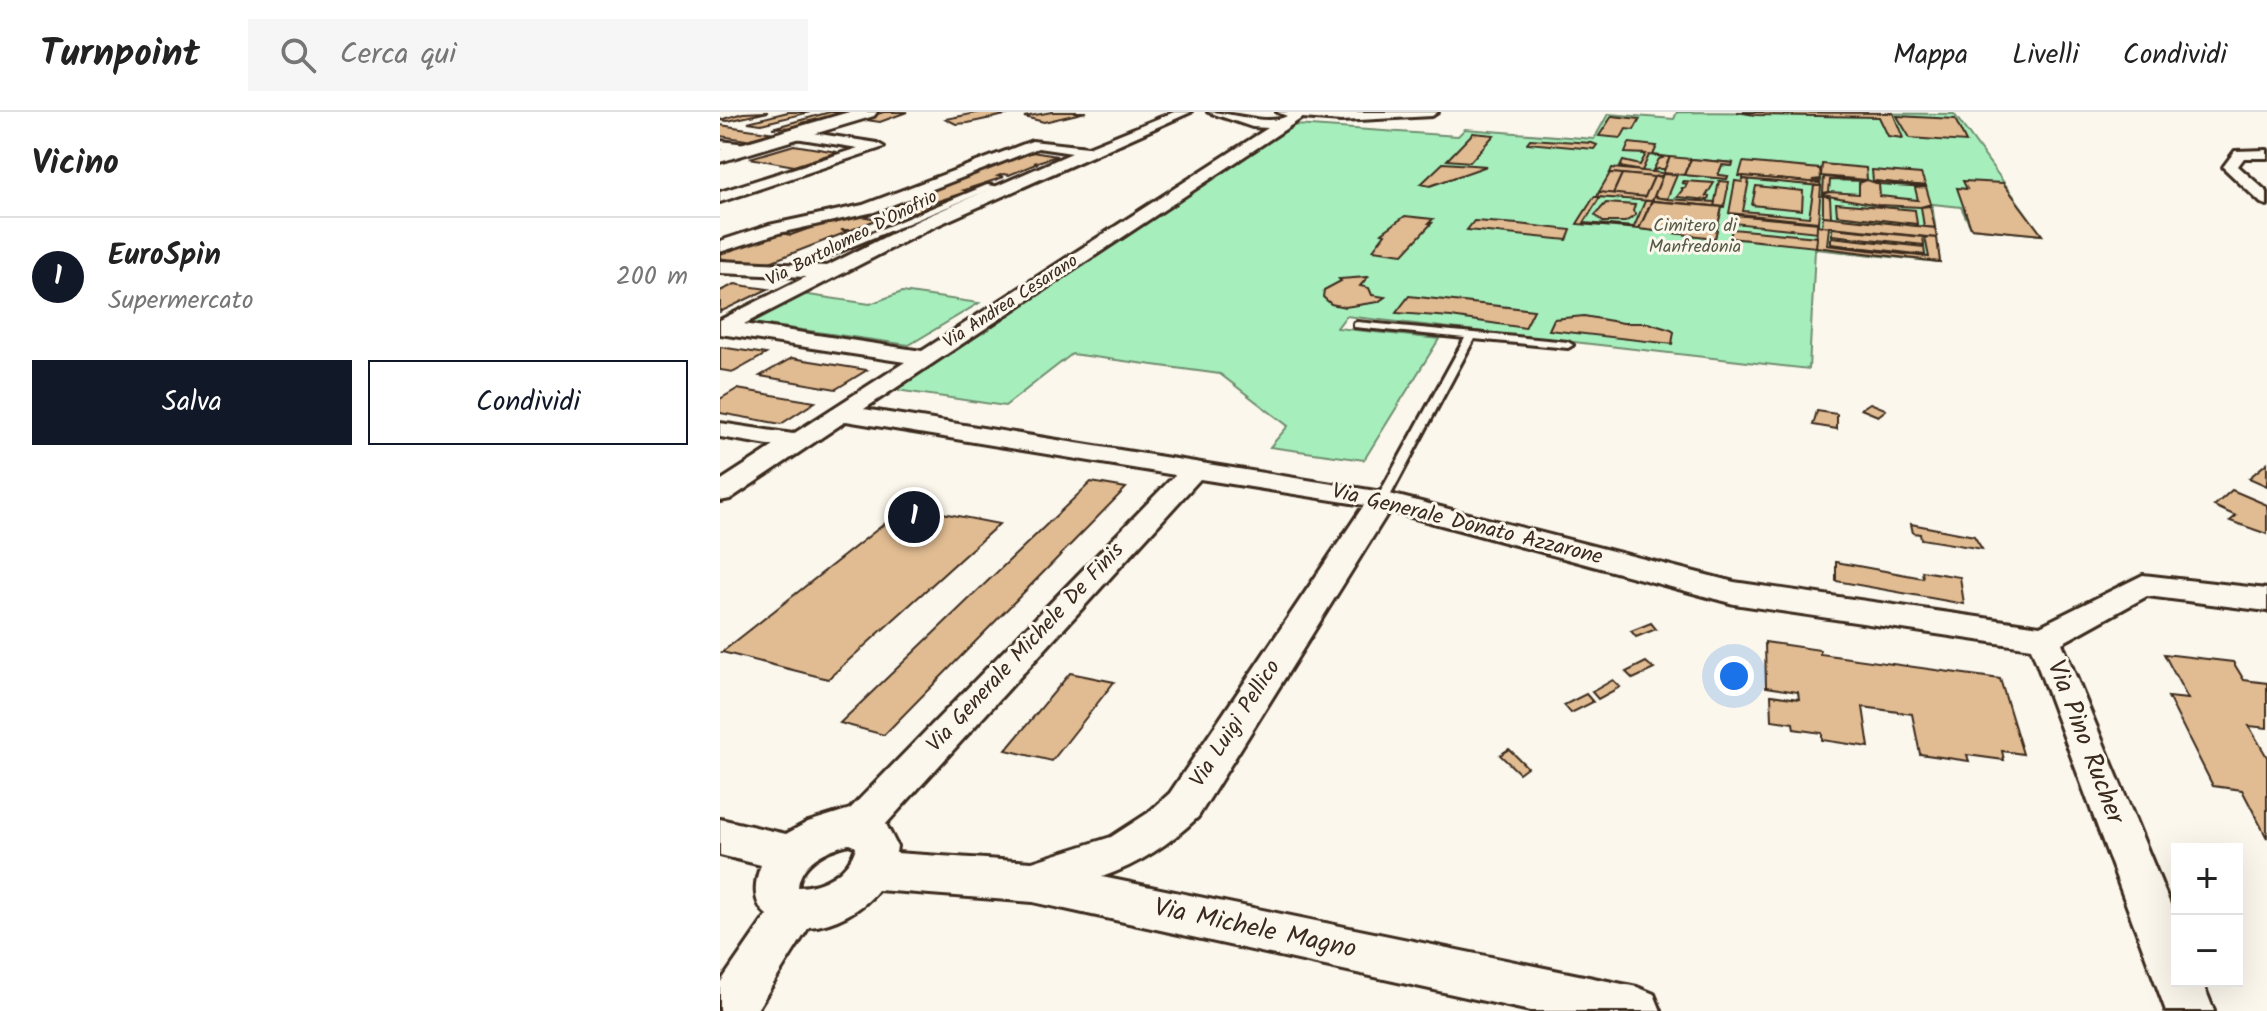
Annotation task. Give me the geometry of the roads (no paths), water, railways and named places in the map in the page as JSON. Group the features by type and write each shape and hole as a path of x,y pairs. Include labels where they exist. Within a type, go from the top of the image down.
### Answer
{"main road":[{"path":"721,148 746,148 868,112"}],"street":[{"path":"1214,112 1260,130"},
{"name":"Via Bartolomeo D'Onofrio","path":"721,328 830,273 916,222 1179,115 1214,112"},
{"path":"1290,116 1341,117 1432,112"},
{"name":"Via Andrea Cesarano","path":"720,493 1260,130 1290,116"},
{"path":"720,197 877,147 794,134"},
{"path":"720,247 775,229 868,209 1037,144 1090,151"},
{"path":"2267,154 2240,154 2230,167 2267,200"},
{"path":"868,209 916,222"},
{"path":"720,267 830,273"},
{"path":"721,328 925,358"},
{"name":"Via Generale Donato Azzarone","path":"841,413 1382,500 1734,593 2044,638"},
{"path":"720,430 797,442"},
{"name":"Via Generale Michele De Finis","path":"858,827 1194,470"},
{"name":"Via Luigi Pellico","path":"1033,882 1123,851 1162,825 1184,805 1382,500"},
{"name":"Via Pino Rucher","path":"2171,961 2044,638 2143,585 2267,600"},
{"path":"858,827 872,833 878,853 869,870 848,892 813,907 797,908 778,899 775,889 782,866 792,854 819,834 833,829 858,827"},
{"path":"720,837 792,854"},
{"name":"Via Michele Magno","path":"869,870 1033,882 1637,1011"},
{"path":"729,1011 797,908"},
{"name":"Via Pino Rucher","path":"2181,987 2190,1011"}],"lane":[{"name":"Via Bartolomeo D'Onofrio","path":"784,271 916,222"},
{"path":"1357,325 1568,345"},
{"path":"1382,500 1471,336"}],"place":[{"name":"EuroSpin","path":"914,517"}],"park label":[{"name":"Cimitero di Manfredonia","path":"1695,236"}]}
